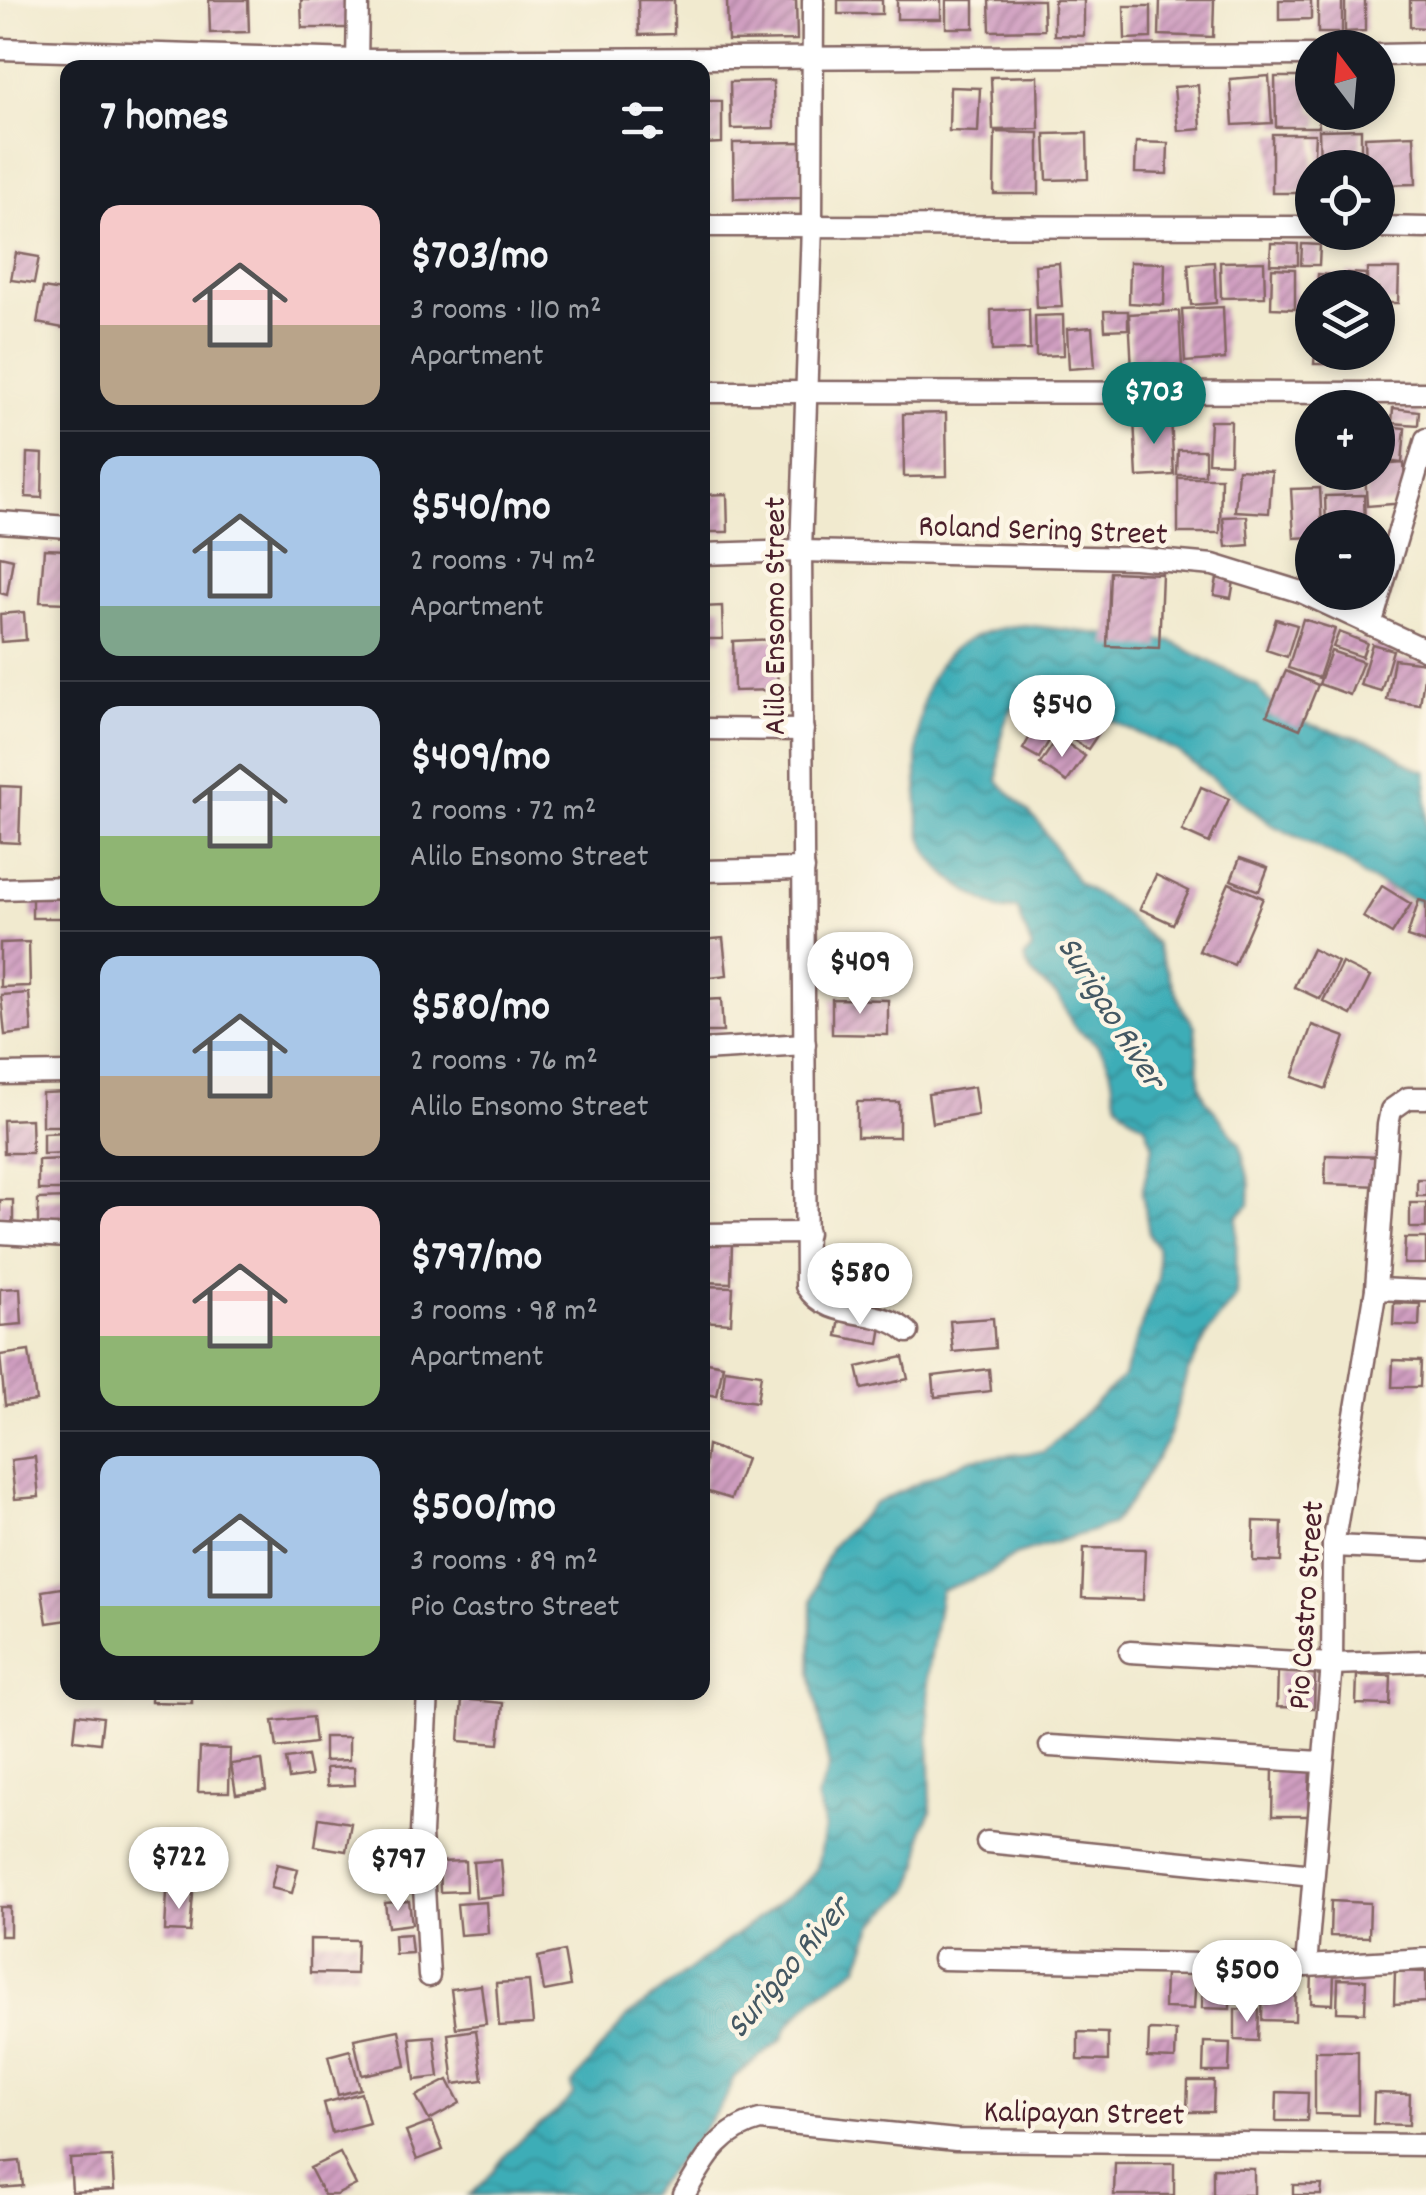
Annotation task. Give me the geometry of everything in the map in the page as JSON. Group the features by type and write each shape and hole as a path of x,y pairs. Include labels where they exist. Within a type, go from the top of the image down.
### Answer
{"street":[{"path":"357,60 358,0"},
{"name":"Alilo Ensomo Street","path":"812,0 812,225 801,551 806,1286 816,1302 887,1318 908,1332"},
{"path":"0,49 262,60"},
{"path":"1395,54 1426,54"},
{"path":"585,60 1295,55"},
{"path":"710,226 1295,227"},
{"path":"1395,227 1426,228"},
{"path":"710,392 1229,389 1426,393"},
{"path":"1371,625 1426,439"},
{"path":"0,522 60,526"},
{"name":"Roland Sering Street","path":"710,554 801,551 1135,558 1214,565 1301,592 1426,650"},
{"path":"710,729 803,730"},
{"path":"710,872 804,869"},
{"path":"0,889 60,887"},
{"path":"710,1050 805,1044"},
{"path":"0,1074 60,1073"},
{"name":"Pio Castro Street","path":"1306,1966 1332,1664 1333,1546 1376,1290 1391,1110 1408,1098 1426,1098"},
{"path":"0,1233 60,1237"},
{"path":"710,1234 807,1233"},
{"path":"1376,1290 1426,1291"},
{"path":"1333,1546 1426,1550"},
{"path":"1130,1652 1332,1664 1426,1662"},
{"path":"428,1700 421,1834 429,1976"},
{"path":"1050,1746 1322,1762"},
{"path":"987,1842 1313,1875"},
{"path":"943,1959 1306,1966 1426,1959"},
{"name":"Kalipayan Street","path":"684,2195 714,2145 743,2124 781,2120 956,2140 1426,2146"}],"water":[{"name":"Surigao River","path":"1025,625 1172,642 1259,687 1269,701 1296,719 1378,744 1426,771 1426,905 1364,877 1346,861 1270,824 1177,751 1079,706 1059,689 1037,689 1009,713 1002,732 998,781 1040,824 1077,882 1118,908 1155,943 1183,1009 1195,1026 1200,1086 1206,1100 1240,1144 1250,1185 1249,1205 1237,1218 1236,1297 1209,1331 1187,1374 1167,1441 1131,1501 1111,1525 1015,1555 989,1573 941,1591 928,1673 931,1812 923,1828 920,1864 910,1890 875,1923 858,1967 814,1998 788,2026 783,2039 733,2078 726,2098 695,2141 648,2195 469,2195 518,2142 567,2102 573,2095 571,2085 627,2017 806,1882 817,1868 824,1827 817,1798 829,1767 811,1674 812,1600 832,1546 874,1504 969,1459 1043,1452 1123,1377 1158,1278 1157,1247 1149,1234 1142,1192 1153,1146 1145,1125 1130,1116 1116,1098 1110,1069 1097,1045 1075,1028 1060,999 1030,970 1024,958 1032,949 1017,908 1002,911 952,880 929,854 920,826 917,747 925,694 934,672 948,654 967,640 992,630"}],"building":[{"path":"209,0 248,0 249,32 210,33"},
{"path":"301,0 353,0 353,28 302,28"},
{"path":"638,0 674,0 674,34 639,35"},
{"path":"727,0 796,0 797,40 728,41"},
{"path":"838,0 882,0 882,14 838,14"},
{"path":"897,0 941,0 941,19 897,19"},
{"path":"946,0 974,0 974,28 946,28"},
{"path":"989,0 1043,0 1044,30 990,31"},
{"path":"1054,0 1084,0 1084,36 1054,35"},
{"path":"1160,0 1214,0 1213,37 1159,35"},
{"path":"1279,0 1311,0 1311,19 1279,20"},
{"path":"1318,0 1342,0 1342,30 1318,30"},
{"path":"1345,0 1365,0 1365,30 1345,30"},
{"path":"1410,0 1426,0 1426,28 1410,27"},
{"path":"1124,6 1151,6 1151,38 1125,39"},
{"path":"1038,76 1039,129 993,130 991,77"},
{"path":"1269,76 1272,123 1233,125 1230,79"},
{"path":"1275,77 1295,77 1295,127 1276,127"},
{"path":"773,81 774,128 731,129 730,82"},
{"path":"1198,85 1201,129 1178,131 1174,87"},
{"path":"950,87 980,88 978,132 949,131"},
{"path":"710,101 722,101 722,143 710,144"},
{"path":"1319,130 1361,130 1361,150 1320,150"},
{"path":"995,132 1039,133 1039,194 994,194"},
{"path":"1087,133 1088,179 1047,180 1045,134"},
{"path":"1272,134 1315,134 1314,150 1295,150 1295,193 1272,193"},
{"path":"1414,135 1416,184 1395,185 1395,150 1365,150 1365,137"},
{"path":"801,142 802,198 734,199 733,143"},
{"path":"1136,142 1168,143 1167,174 1135,173"},
{"path":"1271,243 1295,244 1298,265 1270,264"},
{"path":"1302,250 1320,250 1319,265 1301,265"},
{"path":"16,253 39,257 34,283 11,280"},
{"path":"1264,261 1265,297 1221,298 1220,262"},
{"path":"1130,262 1165,263 1164,305 1129,303"},
{"path":"1214,262 1216,303 1191,305 1188,264"},
{"path":"1059,263 1062,307 1037,308 1035,265"},
{"path":"1272,268 1295,269 1295,309 1271,308"},
{"path":"1399,269 1398,303 1395,270 1367,270"},
{"path":"43,288 60,291 60,327 37,323"},
{"path":"1223,307 1225,359 1185,362 1182,309"},
{"path":"1029,309 1030,350 992,351 991,310"},
{"path":"1104,311 1128,311 1128,329 1105,330"},
{"path":"1179,311 1182,367 1132,370 1129,314"},
{"path":"1063,315 1064,355 1036,356 1035,316"},
{"path":"1092,327 1095,367 1069,369 1067,329"},
{"path":"1395,408 1419,411 1418,425 1395,423"},
{"path":"946,413 947,476 904,477 903,414"},
{"path":"1171,417 1174,475 1137,477 1134,419"},
{"path":"1210,421 1231,421 1230,463 1208,462"},
{"path":"1395,427 1405,428 1402,463 1395,462"},
{"path":"1178,450 1205,450 1205,475 1177,475"},
{"path":"27,453 43,454 42,498 26,497"},
{"path":"1404,463 1406,503 1367,506 1366,490 1395,490 1395,464"},
{"path":"1238,469 1272,471 1269,513 1235,511"},
{"path":"1178,478 1221,478 1220,533 1178,533"},
{"path":"1291,489 1320,490 1321,510 1295,510 1295,538 1294,538"},
{"path":"727,494 728,532 710,532 710,495"},
{"path":"1364,495 1364,510 1325,510 1325,496"},
{"path":"1247,516 1249,545 1226,547 1223,517"},
{"path":"44,549 60,550 60,603 40,602"},
{"path":"0,556 13,559 7,595 0,593"},
{"path":"1110,572 1162,574 1159,648 1107,646"},
{"path":"1217,578 1234,581 1231,598 1214,595"},
{"path":"722,606 723,639 710,639 710,607"},
{"path":"24,612 26,640 1,642 0,614"},
{"path":"1276,619 1297,625 1287,657 1266,650"},
{"path":"1303,619 1335,629 1319,678 1288,668"},
{"path":"1339,632 1367,643 1362,657 1333,647"},
{"path":"776,639 778,690 734,691 733,641"},
{"path":"1372,644 1393,650 1381,691 1360,685"},
{"path":"1331,651 1363,662 1350,695 1319,684"},
{"path":"1394,659 1426,663 1420,705 1387,700"},
{"path":"1286,671 1318,685 1300,729 1267,715"},
{"path":"1089,702 1110,716 1088,749 1067,736"},
{"path":"1036,726 1052,736 1039,758 1023,749"},
{"path":"1058,737 1085,756 1067,782 1040,764"},
{"path":"0,786 21,787 19,843 0,842"},
{"path":"1201,787 1229,799 1209,843 1182,831"},
{"path":"1240,858 1268,868 1259,891 1231,880"},
{"path":"1156,875 1189,891 1173,924 1140,909"},
{"path":"1229,883 1263,898 1234,965 1199,951"},
{"path":"1382,886 1411,904 1392,934 1363,917"},
{"path":"32,898 60,899 60,918 32,918"},
{"path":"1419,900 1426,902 1426,943 1407,937"},
{"path":"723,938 727,975 710,977 710,939"},
{"path":"29,942 30,986 0,987 0,943"},
{"path":"1312,949 1338,962 1320,999 1294,987"},
{"path":"1342,963 1370,977 1351,1015 1323,1001"},
{"path":"29,993 32,1032 5,1035 1,995"},
{"path":"721,999 723,1032 710,1032 710,1000"},
{"path":"832,999 888,1000 888,1035 832,1034"},
{"path":"1312,1025 1345,1037 1326,1089 1293,1077"},
{"path":"974,1087 978,1115 932,1123 928,1094"},
{"path":"60,1092 60,1126 42,1126 42,1093"},
{"path":"857,1102 899,1102 899,1137 857,1137"},
{"path":"31,1119 32,1153 4,1153 3,1120"},
{"path":"60,1132 60,1153 43,1154 43,1133"},
{"path":"1326,1155 1382,1157 1381,1186 1325,1184"},
{"path":"60,1159 60,1190 38,1190 38,1160"},
{"path":"1417,1179 1426,1179 1426,1196 1417,1196"},
{"path":"60,1198 60,1225 38,1225 38,1199"},
{"path":"0,1200 13,1200 13,1225 0,1225"},
{"path":"1410,1203 1426,1203 1426,1228 1410,1228"},
{"path":"1405,1238 1426,1238 1426,1264 1404,1264"},
{"path":"710,1239 732,1240 731,1283 710,1282"},
{"path":"710,1286 733,1287 731,1323 710,1322"},
{"path":"20,1288 22,1324 0,1326 0,1289"},
{"path":"1394,1303 1420,1304 1419,1326 1393,1325"},
{"path":"841,1312 883,1320 879,1344 837,1336"},
{"path":"993,1318 995,1348 953,1352 950,1321"},
{"path":"29,1351 36,1401 5,1405 0,1355"},
{"path":"903,1357 908,1379 862,1389 857,1367"},
{"path":"1393,1360 1421,1361 1420,1387 1392,1387"},
{"path":"710,1363 723,1365 717,1396 710,1395"},
{"path":"725,1369 761,1374 757,1402 722,1397"},
{"path":"989,1369 991,1391 935,1397 933,1376"},
{"path":"710,1446 746,1459 731,1499 710,1492"},
{"path":"35,1457 39,1497 15,1499 11,1460"},
{"path":"1254,1521 1282,1522 1281,1562 1253,1561"},
{"path":"1084,1548 1145,1549 1143,1600 1082,1598"},
{"path":"60,1588 60,1621 47,1623 42,1591"},
{"path":"1278,1670 1315,1671 1314,1708 1277,1707"},
{"path":"1357,1675 1391,1676 1390,1705 1356,1704"},
{"path":"151,1700 192,1700 192,1703"},
{"path":"462,1700 503,1703 499,1744 459,1741"},
{"path":"77,1714 103,1717 100,1743 74,1740"},
{"path":"312,1717 315,1743 277,1748 273,1721"},
{"path":"324,1737 349,1737 349,1760 324,1761"},
{"path":"200,1748 230,1749 229,1792 198,1792"},
{"path":"307,1756 311,1776 289,1779 286,1759"},
{"path":"262,1760 266,1790 236,1794 231,1764"},
{"path":"354,1767 355,1785 327,1786 326,1768"},
{"path":"1273,1769 1310,1770 1308,1816 1272,1816"},
{"path":"319,1818 351,1823 346,1851 315,1846"},
{"path":"419,1856 421,1879 393,1882 391,1858"},
{"path":"501,1860 504,1895 476,1898 473,1862"},
{"path":"465,1861 466,1891 440,1892 439,1862"},
{"path":"277,1864 298,1869 292,1893 271,1888"},
{"path":"167,1892 193,1894 190,1932 165,1931"},
{"path":"409,1901 412,1924 388,1927 385,1903"},
{"path":"1331,1901 1370,1903 1369,1937 1330,1936"},
{"path":"486,1902 488,1933 460,1935 457,1904"},
{"path":"0,1907 10,1907 10,1936 0,1936"},
{"path":"410,1934 412,1953 395,1954 394,1935"},
{"path":"310,1939 357,1940 356,1974 310,1973"},
{"path":"564,1951 570,1986 544,1991 538,1957"},
{"path":"1312,1971 1334,1972 1333,2004 1311,2003"},
{"path":"1395,1971 1426,1972 1426,2002 1394,2004"},
{"path":"1165,1972 1196,1972 1194,2009 1164,2008"},
{"path":"1203,1978 1230,1979 1230,2009 1202,2008"},
{"path":"1263,1979 1296,1980 1295,2021 1262,2020"},
{"path":"1338,1979 1366,1980 1365,2013 1337,2012"},
{"path":"529,1981 533,2024 499,2026 496,1983"},
{"path":"481,1985 486,2024 456,2028 451,1989"},
{"path":"1235,2009 1259,2010 1258,2041 1235,2040"},
{"path":"399,2030 406,2066 362,2075 354,2039"},
{"path":"476,2030 483,2080 454,2084 448,2034"},
{"path":"1149,2030 1176,2031 1175,2059 1148,2058"},
{"path":"1078,2032 1108,2033 1108,2061 1078,2060"},
{"path":"434,2036 439,2077 415,2080 410,2038"},
{"path":"1204,2042 1230,2043 1229,2072 1203,2072"},
{"path":"350,2050 360,2089 338,2095 328,2056"},
{"path":"1315,2051 1358,2051 1358,2115 1315,2114"},
{"path":"448,2080 460,2103 429,2120 416,2096"},
{"path":"1188,2081 1214,2081 1213,2112 1187,2112"},
{"path":"1277,2092 1308,2093 1307,2121 1276,2121"},
{"path":"361,2093 369,2123 332,2133 324,2103"},
{"path":"1374,2093 1410,2094 1409,2125 1373,2124"},
{"path":"432,2122 443,2150 417,2160 406,2132"},
{"path":"340,2153 356,2185 336,2195 324,2195 310,2168"},
{"path":"112,2157 114,2190 72,2192 70,2159"},
{"path":"20,2161 23,2186 0,2188 0,2163"},
{"path":"1115,2163 1174,2163 1174,2195 1114,2195"},
{"path":"1213,2168 1254,2169 1254,2195 1213,2195"},
{"path":"1293,2185 1322,2185 1321,2195 1293,2195"}]}
